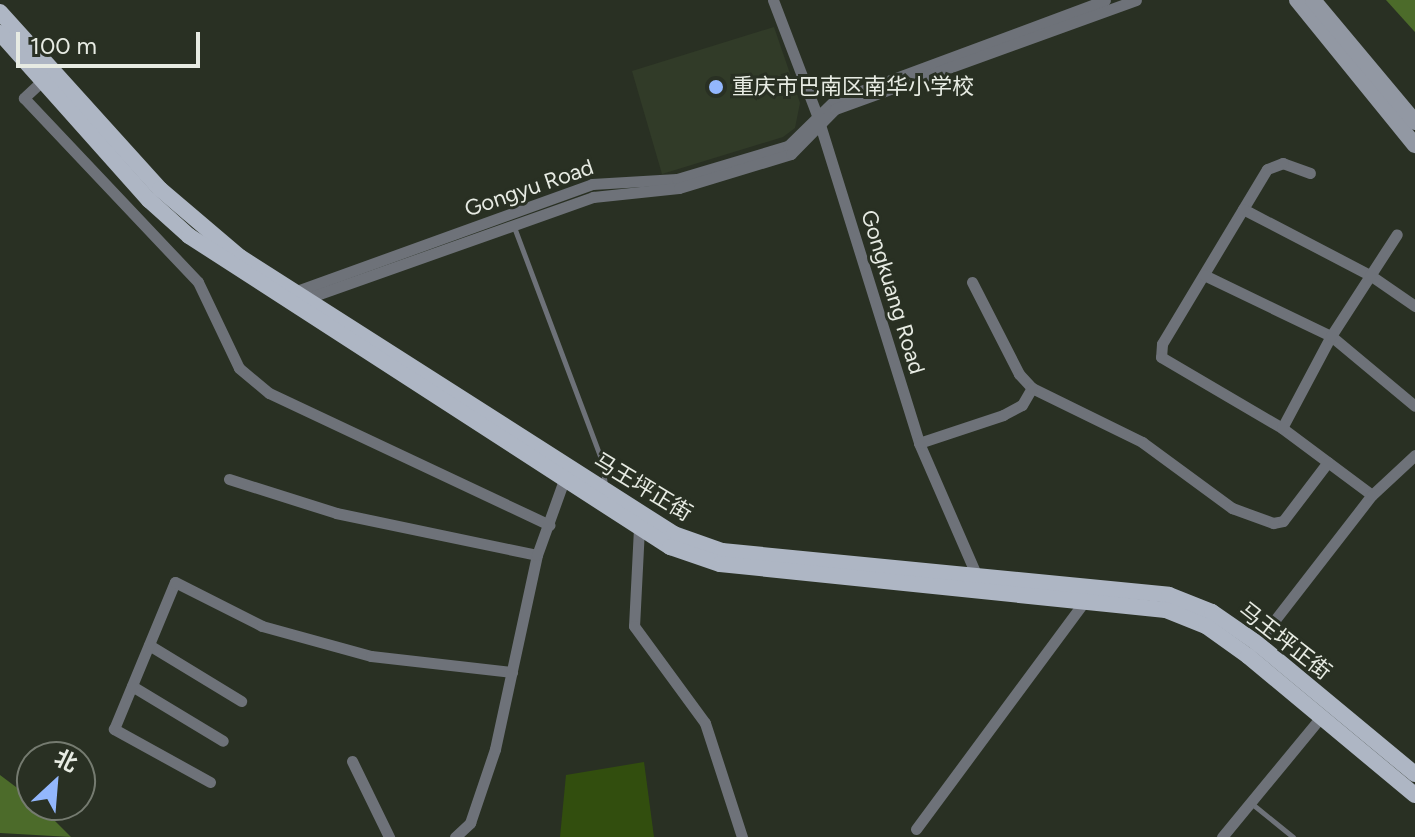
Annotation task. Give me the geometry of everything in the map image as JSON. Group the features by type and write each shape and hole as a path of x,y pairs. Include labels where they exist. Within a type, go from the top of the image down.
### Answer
{"main road":[{"path":"1297,0 1415,145"},
{"path":"1313,0 1415,122"},
{"name":"马王坪正街","path":"0,12 160,189 240,257 674,534 722,551 1166,610 1206,626 1415,795"},
{"name":"马王坪正街","path":"0,33 149,200 189,236 670,547 720,564 1169,595 1212,612 1257,643 1415,774"}],"street":[{"name":"Gongkuang Road","path":"773,0 818,120 919,443 980,584"},
{"path":"818,120 834,101 1105,0"},
{"path":"818,120 835,109 1136,0"},
{"path":"42,81 24,98 198,282 239,368 269,393 550,525"},
{"name":"Gongyu Road","path":"300,295 609,193 679,188 791,154 818,120"},
{"name":"Gongyu Road","path":"300,295 592,184 677,179 788,146 818,120"},
{"path":"1310,173 1283,163 1267,169 1162,344 1161,357 1282,428 1372,495"},
{"path":"1243,209 1370,275 1415,306"},
{"path":"1282,428 1331,336 1397,234"},
{"path":"1204,275 1331,336 1413,399"},
{"path":"972,282 1019,374 1032,388 1142,442 1232,508 1273,523 1283,521 1328,462"},
{"path":"919,443 1003,415 1022,405 1032,388"},
{"path":"1257,643 1372,495 1415,455"},
{"path":"229,479 336,513 537,555"},
{"path":"455,837 470,823 495,749 537,555 564,480"},
{"path":"639,528 634,626 705,723 742,837"},
{"path":"210,782 114,729 175,582 262,626 371,656 512,672"},
{"path":"916,829 1085,601"},
{"path":"149,645 241,701"},
{"path":"132,686 223,741"},
{"path":"1222,837 1321,717"},
{"path":"352,761 389,837"}],"lane":[{"path":"514,226 602,461 605,491"},
{"path":"1250,802 1293,837"}],"shaded area":[{"path":"1386,0 1415,0 1415,32 1414,31"},
{"name":"重庆市巴南区南华小学校","path":"774,27 800,103 795,128 783,137 662,174 632,71"},
{"path":"644,762 654,837 560,837 566,775"},
{"path":"0,775 16,787 16,821 55,821 71,837 0,833"}],"place":[{"name":"重庆市巴南区南华小学校","path":"716,87"}]}
